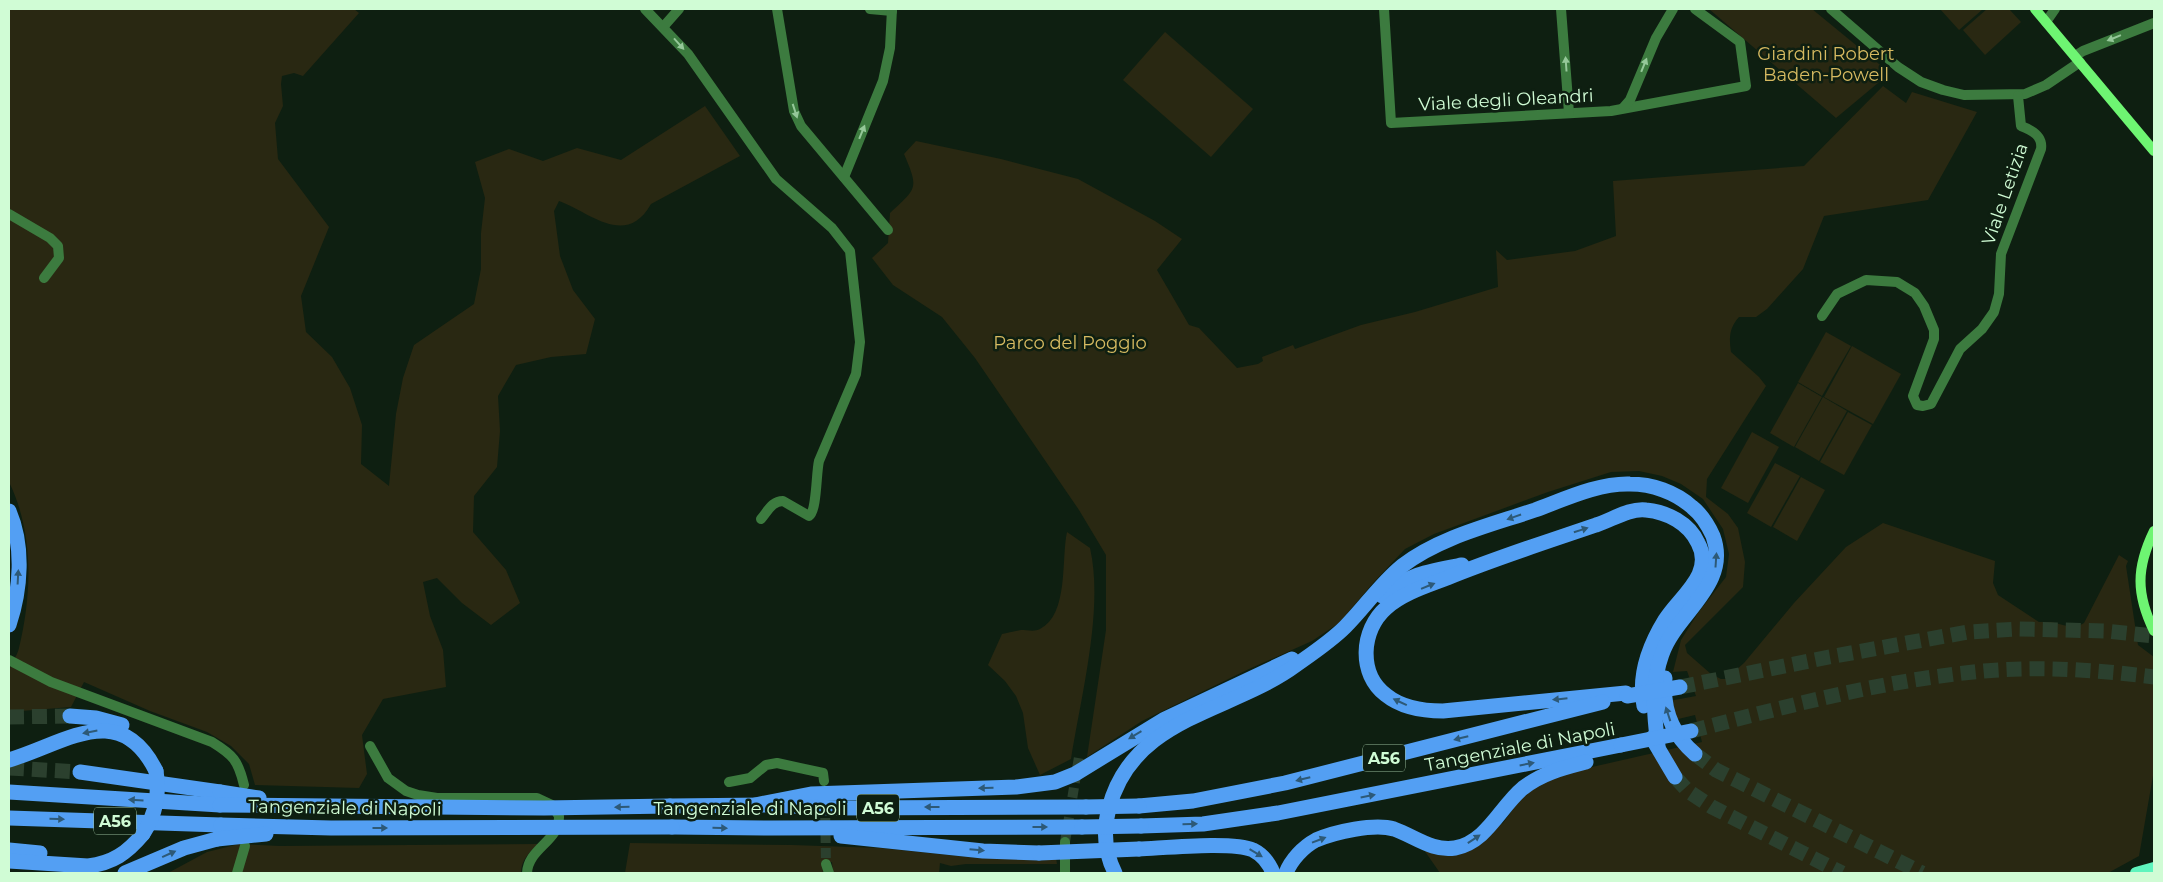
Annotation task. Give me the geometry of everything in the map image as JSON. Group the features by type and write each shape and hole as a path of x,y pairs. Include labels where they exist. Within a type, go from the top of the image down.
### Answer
{"highway":[{"path":"1116,873 1107,848 1107,815 1120,779 1149,742 1172,728 1280,677 1335,636 1388,578 1430,548 1566,499 1613,485 1642,484 1668,492 1692,506 1706,522 1716,545 1716,565 1710,584 1672,631 1658,666 1653,704 1658,746"},
{"path":"1675,777 1652,737 1644,711 1642,689 1649,653 1662,625 1700,574 1702,552 1693,534 1678,520 1667,515 1645,509 1634,510 1603,523 1496,558 1404,596 1379,616 1371,630 1366,648 1368,669 1379,688 1386,695 1406,706 1429,711 1626,695 1657,690 1680,687"},
{"path":"9,511 15,532 19,561 17,591 9,624"},
{"path":"1123,873 1116,858 1114,844 1115,813 1122,792 1131,775 1139,763 1158,744 1178,732 1271,689 1302,672 1349,634 1382,596 1400,582 1419,573 1496,558"},
{"path":"1695,603 1671,650 1664,688 1665,702 1672,726 1683,743 1695,754"},
{"path":"754,805 812,794 1016,787 1054,782 1079,771 1158,723 1292,660 1335,636"},
{"name":"Tangenziale di Napoli","path":"220,799 322,806 754,805 831,808 1139,806 1193,802 1285,783 1626,695"},
{"path":"9,861 88,866 101,864 120,857 133,846 143,834 156,808 158,788 156,770 150,752 138,736 131,730 110,721 70,716"},
{"path":"1474,724 1537,718"},
{"path":"9,760 86,732 106,730 122,734 137,744 150,759 156,770"},
{"name":"Tangenziale di Napoli","path":"219,832 331,828 772,828 1203,824 1278,813 1691,731"},
{"path":"1286,873 1295,858 1316,840 1373,826 1394,829 1436,846 1454,848 1463,846 1482,833 1510,801 1531,782 1551,772 1599,758 1621,746"},
{"path":"80,772 220,799"},
{"name":"A56","path":"9,792 220,799"},
{"name":"A56","path":"9,818 219,832"},
{"path":"772,828 983,850 1038,853 1236,846 1253,850 1266,859 1273,873"},
{"path":"125,873 219,832"},
{"path":"9,850 95,857 116,852 133,844 143,834"}],"main road":[{"path":"2035,9 2154,151"},
{"path":"2154,531 2145,551 2140,573 2143,602 2154,631"},
{"path":"2136,873 2154,868"}],"street":[{"path":"645,9 664,26 688,54 776,180 832,228 850,251 860,342 856,374 819,461 816,472 814,510 809,516 783,501 779,501 761,519"},
{"path":"664,26 679,9"},
{"path":"777,9 794,111 801,126 888,230"},
{"path":"844,177 883,81 890,48 892,10 870,9"},
{"name":"Viale degli Oleandri","path":"1384,9 1390,122 1612,110 1746,86 1740,42 1695,9"},
{"path":"1561,9 1569,113"},
{"path":"1623,108 1630,100 1656,38 1674,9"},
{"path":"1831,9 1898,68 1921,82 1942,90 1964,95 2018,96 2046,86 2078,59 2083,51 2154,23"},
{"path":"2046,22 2055,9"},
{"name":"Viale Letizia","path":"1822,316 1837,294 1866,280 1897,282 1916,293 1931,318 1934,330 1932,348 1913,396 1917,405 1931,404 1960,349 1988,322 1997,303 2003,246 2042,144 2041,140 2033,132 2021,126 2018,96"},
{"path":"832,162 852,157"},
{"path":"9,214 50,238 58,246 59,258 44,278"},
{"path":"9,660 51,682 212,742 231,753 240,769 244,785"},
{"path":"370,746 388,778 406,791 418,795 436,798 537,798 552,805 559,816 557,830 534,854 527,873"},
{"path":"730,782 750,778 766,766 777,763 823,773 824,781"},
{"path":"1065,842 1065,873"},
{"path":"237,873 246,846"}],"green space":[{"path":"9,9 354,9 359,13 303,76 294,73 282,76 283,106 275,123 278,159 329,227 301,296 306,332 332,357 350,388 362,425 361,464 389,486 396,414 403,378 414,345 474,304 481,269 481,233 485,198 475,162 509,149 543,161 577,148 621,160 705,106 740,156 651,204 641,217 631,224 619,226 608,224 559,201 554,211 560,256 573,290 595,319 586,354 551,357 516,365 498,396 500,431 497,467 474,496 473,532 506,570 520,603 491,625 462,603 437,578 423,582 430,616 443,650 446,687 383,699 362,735 367,774 359,788 255,785 249,764 231,746 207,732 150,711 84,682 71,707 9,712 9,673 18,651 23,627 28,585 28,564 23,522 9,482"},
{"name":"Giardini Robert Baden-Powell","path":"1709,9 1812,9 1890,73 1836,118"},
{"path":"1940,9 1983,9 1959,30"},
{"path":"1987,9 2009,9 2021,22 1985,55 1963,30"},
{"path":"1165,32 1253,109 1211,157 1123,80"},
{"name":"Parco del Poggio","path":"1883,86 1906,103 1912,92 1977,112 1928,200 1824,216 1803,269 1767,309 1756,317 1739,317 1733,325 1730,338 1731,352 1759,377 1766,386 1707,479 1706,497 1728,514 1738,528 1745,562 1743,587 1685,645 1687,653 1711,674 1721,679 1726,679 1744,663 1794,603 1846,547 1883,523 1995,561 1993,583 1998,595 2039,622 2051,622 2075,628 2084,623 2119,555 2128,561 2126,566 2138,645 2154,657 2154,770 2139,856 2108,873 1440,873 1424,850 1490,832 1503,823 1525,793 1548,777 1702,742 1695,715 1674,720 1669,701 1696,696 1687,671 1673,672 1681,640 1698,613 1726,577 1729,554 1723,529 1703,499 1681,484 1662,476 1639,471 1611,472 1548,492 1434,534 1405,549 1339,623 1312,641 1142,721 1087,757 1106,630 1106,555 1079,510 975,358 942,317 893,285 872,258 888,243 890,213 906,198 913,187 912,174 904,154 916,141 1001,159 1078,179 1155,221 1182,239 1157,270 1189,325 1199,328 1237,368 1258,364 1263,361 1262,357 1293,345 1295,349 1361,325 1415,312 1498,287 1496,250 1507,260 1575,251 1616,236 1613,181 1804,166"},
{"path":"1826,332 1851,346 1822,396 1798,382"},
{"path":"1852,346 1901,374 1873,424 1824,397"},
{"path":"1798,383 1822,397 1794,447 1770,433"},
{"path":"1823,397 1847,411 1819,461 1795,447"},
{"path":"1848,412 1872,425 1844,475 1820,462"},
{"path":"1752,432 1779,447 1748,503 1721,488"},
{"path":"1775,463 1800,476 1771,527 1747,513"},
{"path":"1801,477 1825,490 1797,541 1773,527"},
{"path":"1067,532 1090,548 1094,572 1094,598 1090,653 1071,759 1040,775 1028,748 1023,713 1016,696 1005,681 988,665 1002,634 1021,630 1038,630 1049,622 1056,611 1062,585"},
{"path":"630,843 881,848 977,858 1056,858 1057,864 966,864 951,866 940,863 939,873 833,873 832,862 822,862 823,873 625,873"},
{"path":"239,844 280,846 538,844 524,860 521,873 168,873 207,852"}],"tunnel":[{"path":"1680,687 1829,657 1968,632 2018,629 2106,631 2154,636"},
{"path":"1691,731 1836,695 1947,675 1984,671 2048,669 2112,672 2154,677"},
{"path":"9,717 70,716"},
{"path":"1695,754 1716,770 1922,873"},
{"path":"1065,842 1079,757"},
{"path":"9,768 80,772"},
{"path":"1675,777 1688,791 1712,807 1842,873"},
{"path":"825,803 826,864"}]}
